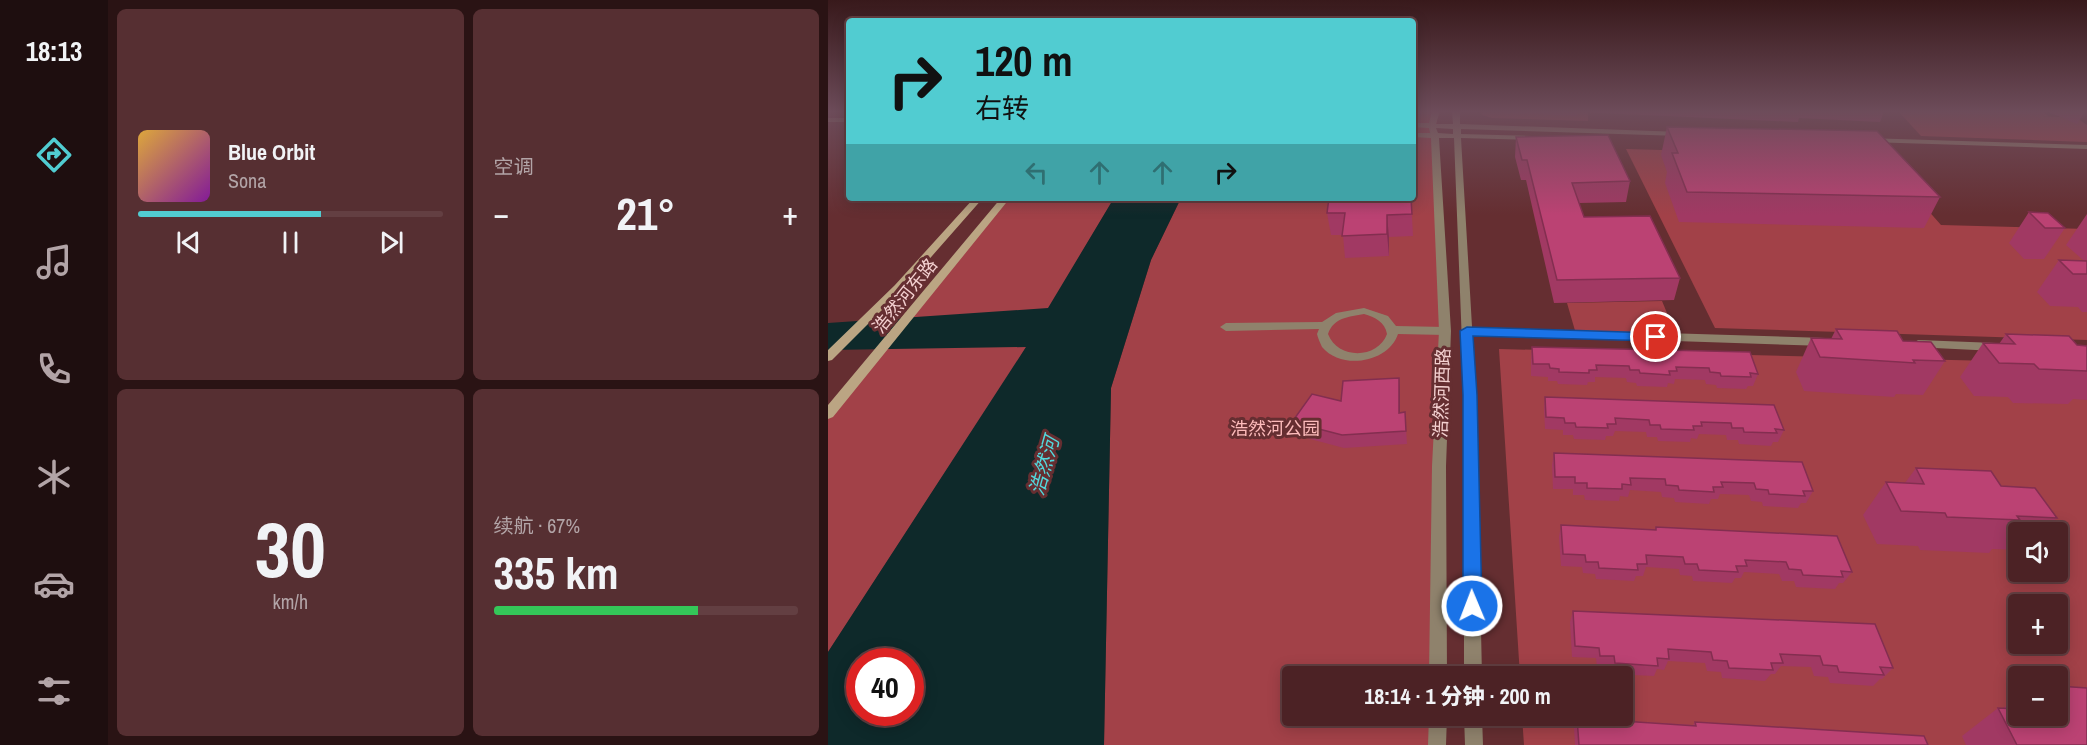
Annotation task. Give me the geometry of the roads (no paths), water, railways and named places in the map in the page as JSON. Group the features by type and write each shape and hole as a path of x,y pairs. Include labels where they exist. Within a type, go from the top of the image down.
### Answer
{"main road":[{"name":"浩然河东路","path":"828,357 899,287 976,201"},
{"name":"浩然河东路","path":"828,414 1004,201"}],"street":[{"name":"浩然河西路","path":"1435,146 1445,331 1439,466 1438,666"},
{"name":"浩然河西路","path":"1458,146 1470,395 1473,666"},
{"path":"2046,146 2087,147"},
{"path":"1863,147 2087,155"},
{"path":"1364,311 1384,317 1393,330 1392,337 1379,350 1368,355 1344,356 1326,347 1322,340 1322,333 1326,325 1342,314 1364,311"},
{"path":"1226,327 1326,325"},
{"path":"1393,330 1445,331"},
{"path":"1467,331 1837,342"},
{"path":"1908,344 2014,347"},
{"path":"1437,745 1438,726"},
{"path":"1473,726 1474,745"}],"water":[{"name":"浩然河","path":"1112,201 1180,201 1151,260 1111,388 1104,745 828,745 828,652 1026,347 828,350 828,323 1048,308"}],"park label":[{"name":"浩然河公园","path":"1275,429"}]}
